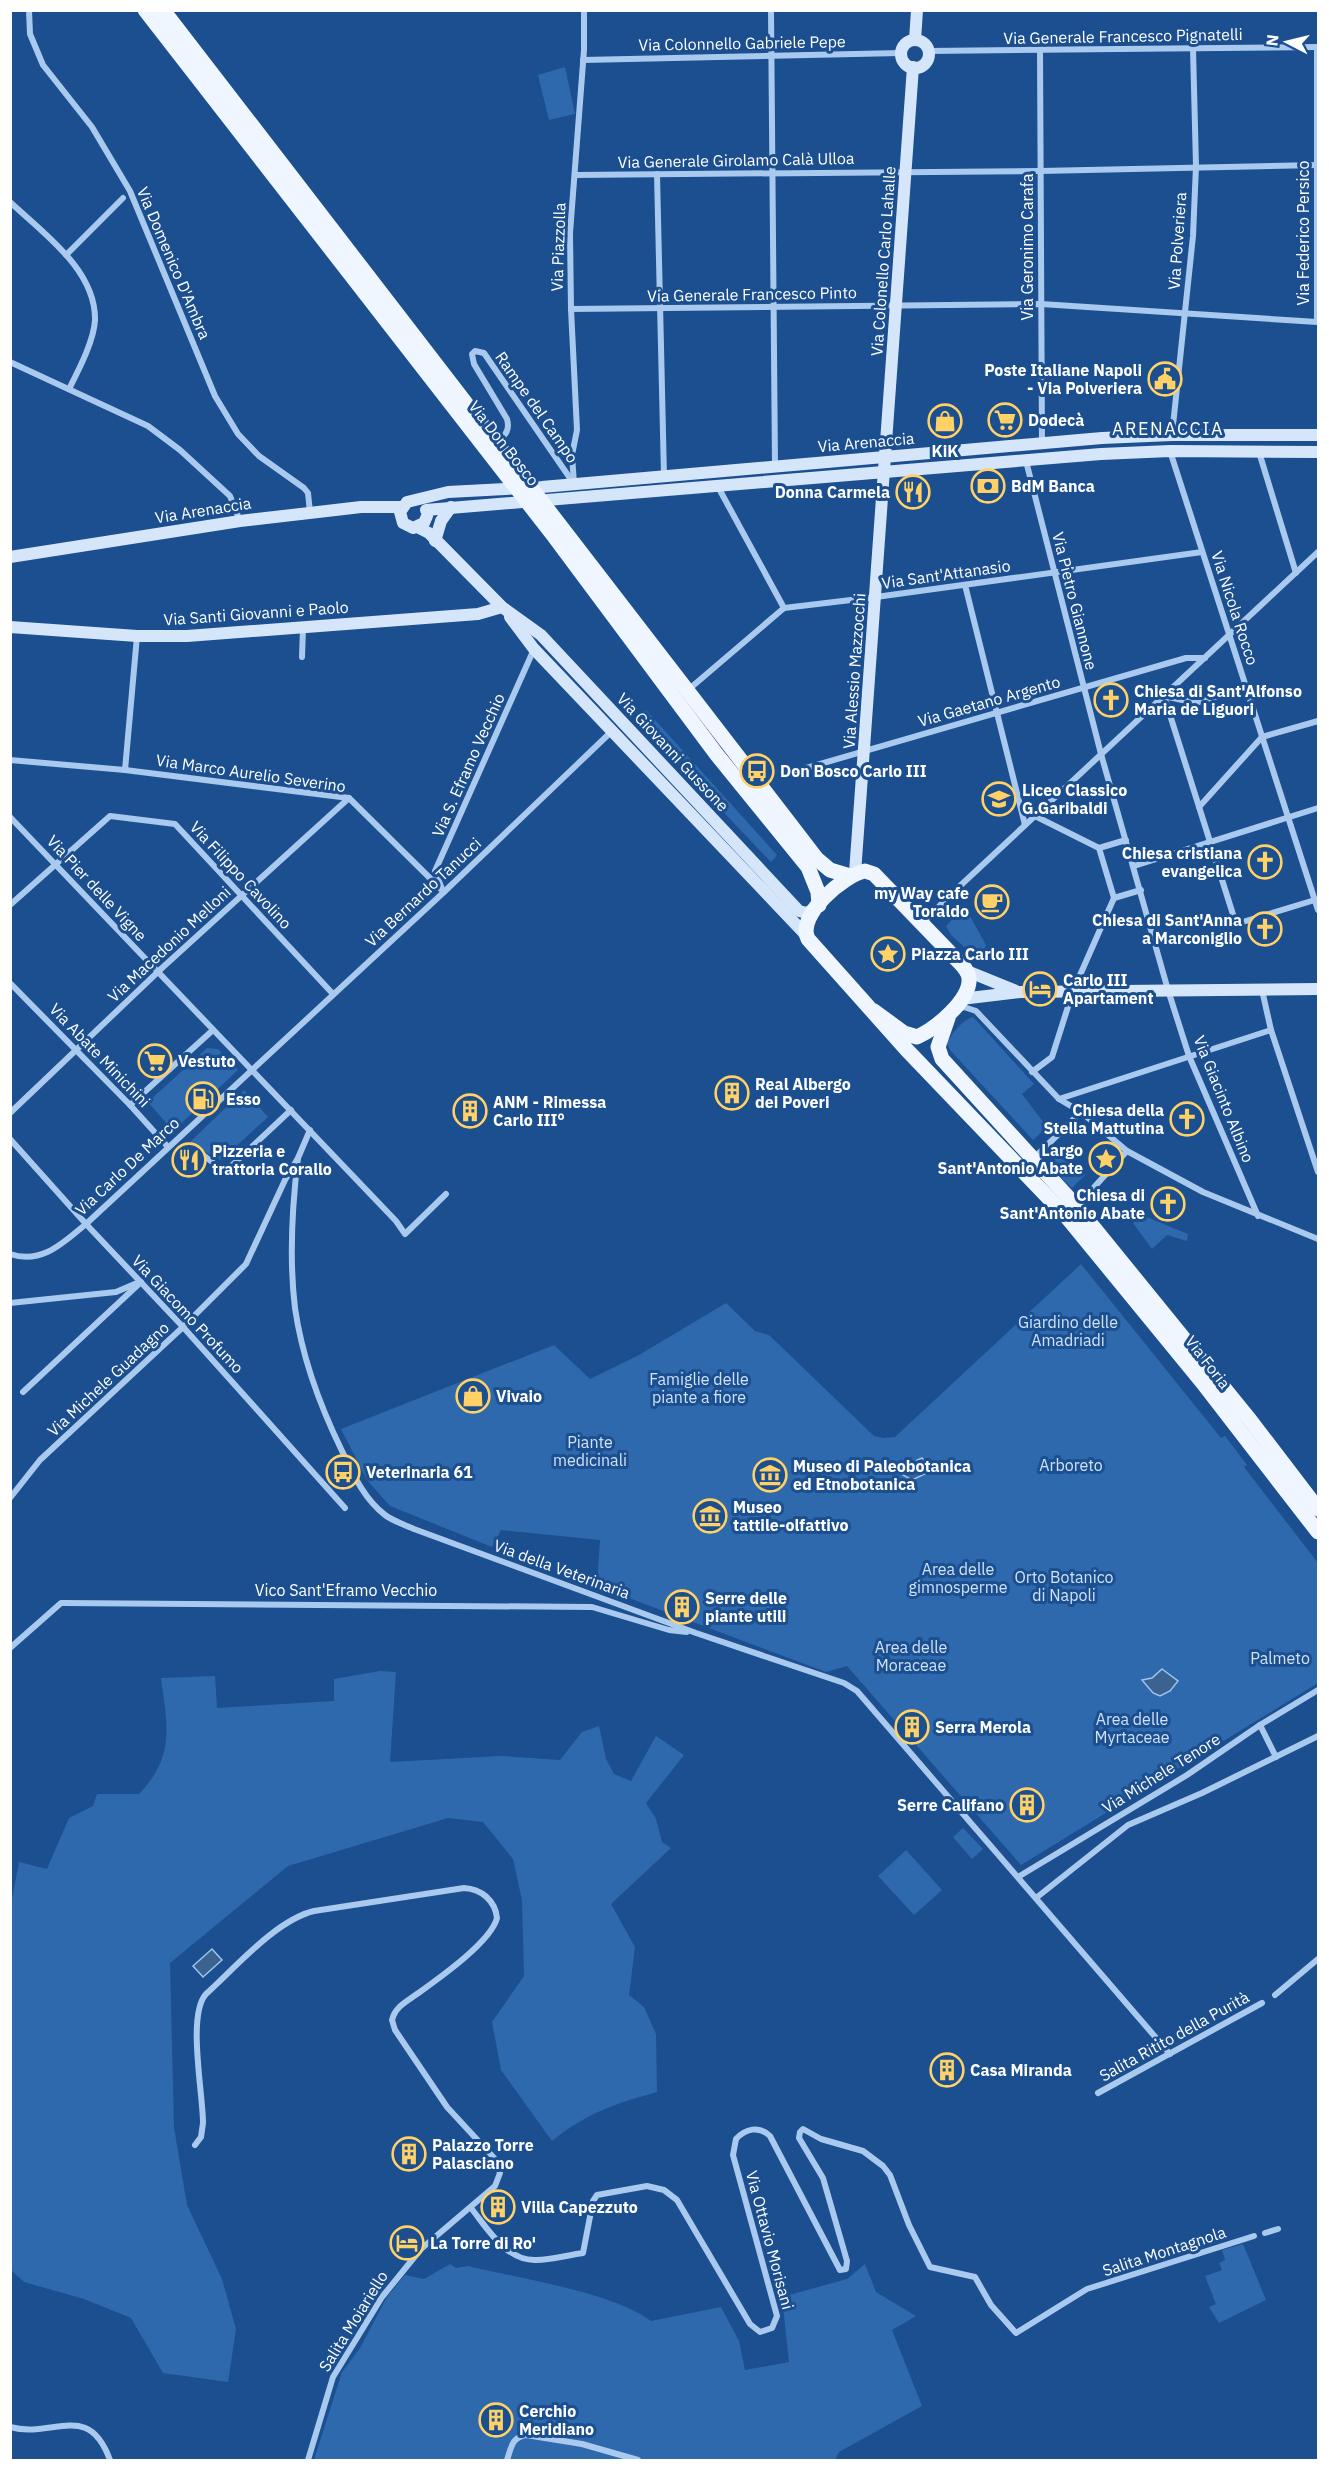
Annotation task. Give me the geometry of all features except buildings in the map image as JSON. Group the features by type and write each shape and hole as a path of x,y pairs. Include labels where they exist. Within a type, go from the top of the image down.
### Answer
{"main road":[{"name":"Via Don Bosco","path":"145,10 492,446 525,480 556,530 717,755 808,867 818,892 819,905"},
{"name":"Via Don Bosco","path":"163,10 492,446 501,467 556,530 687,690 822,865 830,870 853,874"},
{"path":"915,40 917,10"},
{"path":"915,40 924,44 928,51 927,60 923,65 913,68 905,64 901,53 907,43 915,40"},
{"name":"Via Colonello Carlo Lahalle","path":"885,471 913,68"},
{"name":"Via Arenaccia","path":"424,509 448,492 574,484 1042,443 1172,435 1318,435"},
{"name":"Via Arenaccia","path":"424,509 1026,460 1170,451 1318,452"},
{"name":"Via Alessio Mazzocchi","path":"853,874 865,751 885,471"},
{"path":"402,507 407,502 424,509 427,534"},
{"name":"Via Arenaccia","path":"10,557 310,512 361,507 402,507"},
{"name":"Via Giovanni Gussone","path":"402,507 400,515 403,523 427,534 502,607 534,649 806,935"},
{"path":"427,534 441,521 451,507"},
{"name":"Via Giovanni Gussone","path":"502,607 541,635 799,910 807,913 819,905"},
{"name":"Via Santi Giovanni e Paolo","path":"10,627 137,636 187,636 478,614 502,607"},
{"path":"611,732 623,722"},
{"path":"967,971 968,988 938,1026 917,1037 904,1034 874,1011 806,935 806,927 819,905 841,881 853,874 865,871 874,874 967,971 1020,992"},
{"path":"961,999 1020,992 1318,989"},
{"name":"Via Foria","path":"874,1011 906,1049 1021,1171 1072,1211 1227,1392 1318,1509"},
{"path":"950,1012 940,1039 938,1053 1033,1160"},
{"name":"Via Foria","path":"1033,1160 1166,1337 1318,1532"}],"street":[{"name":"Via Domenico D'Ambra","path":"29,10 30,34 43,65 92,127 130,191 215,396 238,434 259,456 304,488 308,493 310,512"},
{"name":"Via Piazzolla","path":"574,484 572,455 578,430 571,309 570,232 583,60 584,10"},
{"path":"771,10 775,466"},
{"name":"Via Generale Francesco Pignatelli","path":"928,51 1318,47"},
{"name":"Via Federico Persico","path":"1041,304 1317,322 1318,47"},
{"name":"Via Polveriera","path":"1172,435 1193,236 1196,166 1193,49"},
{"name":"Via Geronimo Carafa","path":"1040,50 1042,443"},
{"name":"Via Colonnello Gabriele Pepe","path":"583,60 901,53"},
{"name":"Via Generale Girolamo Calà Ulloa","path":"575,175 1040,171 1318,165"},
{"path":"657,174 664,476"},
{"path":"66,255 123,198"},
{"path":"10,202 66,255 87,281 95,320 88,348 69,389"},
{"name":"Via Generale Francesco Pinto","path":"571,309 1041,304"},
{"name":"Rampe del Campo","path":"492,446 505,435 509,425 474,364 472,354 475,351 484,353 574,484"},
{"path":"10,362 148,426 172,444 230,496 240,521"},
{"name":"Via Nicola Rocco","path":"1170,451 1288,818 1317,900 1318,910"},
{"path":"1259,452 1296,573"},
{"name":"Via Pietro Giannone","path":"1026,460 1101,754 1168,990"},
{"path":"687,690 784,608 717,485"},
{"name":"Via Sant'Attanasio","path":"784,608 1202,552"},
{"path":"922,924 1318,552"},
{"path":"965,585 1025,825"},
{"path":"302,657 303,628"},
{"path":"125,770 137,636"},
{"name":"Via S. Eframo Vecchio","path":"444,892 435,871 534,649"},
{"name":"Via Gaetano Argento","path":"782,776 1185,658 1205,658"},
{"path":"1164,696 1196,703 1246,687"},
{"path":"1164,696 1236,924 1317,900"},
{"path":"1199,807 1262,737 1318,721"},
{"name":"Via Bernardo Tanucci","path":"250,1070 444,892 611,732"},
{"name":"Via Marco Aurelio Severino","path":"10,760 125,770 349,798 444,892"},
{"name":"Via Macedonio Melloni","path":"10,1113 241,894 349,798"},
{"path":"1134,866 1318,808"},
{"name":"Via Filippo Cavolino","path":"57,863 110,816 175,824 333,993"},
{"path":"1035,816 1099,848 1126,840"},
{"name":"Via Pier delle Vigne","path":"10,817 57,863 250,1070 291,1110"},
{"path":"1032,1072 1052,1057 1073,991 1114,898 1099,848"},
{"path":"10,905 57,863"},
{"path":"1114,898 1141,890"},
{"name":"Via Abate Minichini","path":"10,983 168,1147"},
{"name":"Via Giacinto Albino","path":"1168,990 1190,1056 1258,1216"},
{"path":"1262,990 1271,1030 1318,1172"},
{"path":"950,1012 964,1007 976,1011 1059,1099 1081,1112 1127,1151 1179,1180 1258,1216 1318,1239"},
{"path":"130,1105 213,1030"},
{"path":"1059,1099 1271,1030"},
{"name":"Via Carlo De Marco","path":"10,1254 36,1257 54,1251 86,1224 250,1070"},
{"path":"203,1155 225,1172 291,1110 405,1233 446,1194"},
{"path":"1033,1160 1081,1112"},
{"path":"298,1158 310,1130"},
{"name":"Via Giacomo Profumo","path":"10,1139 345,1508"},
{"path":"1072,1211 1127,1151"},
{"name":"Via Michele Guadagno","path":"10,1498 40,1460 183,1327 246,1264 285,1180 298,1158"},
{"name":"Via della Veterinaria","path":"298,1158 292,1219 296,1309 307,1360 329,1426 358,1484 385,1515 414,1529 696,1633 844,1683 857,1691 1170,2054"},
{"path":"10,1303 116,1292 141,1282"},
{"path":"24,1392 141,1282"},
{"name":"Vico Sant'Eframo Vecchio","path":"10,1648 61,1603 592,1607 669,1630 696,1633"},
{"name":"Via Michele Tenore","path":"1018,1877 1187,1775 1260,1725 1318,1690"},
{"path":"1260,1725 1276,1757"},
{"path":"1036,1898 1128,1825 1202,1793 1318,1736"},
{"path":"1121,1814 1128,1825"},
{"name":"Salita Moiariello","path":"195,2145 201,2137 203,2123 196,2025 198,2007 206,1994 286,1923 303,1914 319,1910 460,1889 470,1889 486,1896 494,1904 496,1922 491,1931 454,1965 394,2013 392,2020 394,2027 447,2106 489,2151 499,2169 499,2177 495,2186 471,2208 416,2253 382,2297 333,2377 308,2460"},
{"name":"Salita Ritito della Purità","path":"1275,1995 1318,1959"},
{"name":"Salita Ritito della Purità","path":"1098,2093 1262,2002"},
{"name":"Via Ottavio Morisani","path":"471,2208 507,2249 519,2256 536,2260 583,2253 593,2201 597,2195 647,2186 664,2190 677,2200 752,2327 764,2332 772,2328 777,2316 734,2155 734,2143 739,2136 749,2130 768,2133 837,2266 840,2270 845,2270 848,2266 822,2178 800,2138 800,2132 803,2129 821,2139 863,2151 883,2166 891,2175 909,2226 930,2267 975,2277 991,2305 1016,2332 1081,2292"},
{"path":"1265,2233 1278,2229"},
{"name":"Salita Montagnola","path":"1081,2292 1254,2236"},
{"path":"10,2427 24,2429 71,2425 86,2428 99,2438 110,2460"},
{"path":"507,2460 513,2442 520,2436 526,2435 582,2444 638,2460"}],"green space":[{"path":"565,67 575,114 549,120 538,75"},
{"path":"646,710 777,855 771,862 635,719"},
{"path":"965,907 986,945 980,961 951,935 946,926"},
{"path":"973,1017 1034,1084 1022,1094 1047,1127 1033,1140 950,1050 947,1043 952,1035 961,1024"},
{"path":"207,1048 218,1049 238,1070 173,1131 148,1102"},
{"path":"244,1090 268,1117 221,1160 188,1144"},
{"path":"1060,1148 1086,1174 1072,1188 1046,1163"},
{"path":"1144,1216 1188,1234 1187,1241 1167,1235 1152,1249 1133,1223"},
{"name":"Orto Botanico di Napoli","path":"1081,1264 1221,1438 1225,1436 1247,1465 1244,1467 1318,1563 1318,1683 1021,1865 847,1666 826,1672 597,1586 600,1540 501,1530 492,1547 390,1506 367,1480 341,1429 554,1345 590,1379 639,1355 726,1303 755,1331 769,1335 874,1436 895,1437"},
{"path":"380,1671 396,1672 390,1762 501,1756 560,1760 582,1732 599,1726 606,1759 614,1774 631,1781 656,1736 684,1755 646,1803 656,1819 662,1842 671,1848 611,1904 635,1947 629,1995 644,2007 656,2034 657,2092 589,2116 552,2141 501,2070 492,2022 524,1976 522,1900 513,1859 483,1822 448,1818 288,1866 170,1963 174,2127 187,2205 222,2279 236,2329 228,2382 163,2373 131,2318 84,2299 24,2282 11,2270 10,1909 19,1862 47,1869 69,1818 93,1806 97,1794 139,1794 151,1780 164,1753 166,1739 161,1678 215,1676 217,1708 334,1701 334,1679"},
{"path":"963,1828 983,1849 972,1859 953,1837"},
{"path":"906,1850 942,1890 914,1915 878,1876"},
{"path":"1243,2244 1266,2300 1219,2323 1209,2307 1216,2304 1205,2276 1222,2270 1219,2263 1225,2260 1222,2250"},
{"path":"450,2264 456,2268 468,2266 589,2294 634,2311 651,2321 721,2307 739,2341 745,2370 789,2362 782,2297 847,2279 865,2264 876,2292 916,2316 892,2330 922,2406 839,2452 835,2460 314,2460 342,2372 360,2348 387,2297 405,2275 424,2279"}],"shaded area":[{"path":"922,1458 925,1461 924,1468 927,1473 912,1480 903,1475 903,1471 913,1470 917,1460"},
{"path":"1162,1669 1178,1681 1170,1691 1160,1696 1153,1693 1142,1680 1152,1678"},
{"path":"212,1949 222,1960 203,1977 193,1966"}],"place":[{"name":"Poste Italiane Napoli - Via Polveriera","path":"1165,379"},
{"name":"Dodecà","path":"1005,420"},
{"name":"KiK","path":"945,421"},
{"name":"BdM Banca","path":"988,486"},
{"name":"Donna Carmela","path":"913,492"},
{"name":"Chiesa di Sant'Alfonso Maria de Liguori","path":"1111,700"},
{"name":"Don Bosco Carlo III","path":"757,771"},
{"name":"Liceo Classico G.Garibaldi","path":"999,799"},
{"name":"Chiesa cristiana evangelica","path":"1265,862"},
{"name":"my Way cafe Toraldo","path":"992,902"},
{"name":"Chiesa di Sant'Anna a Marconiglio","path":"1265,929"},
{"name":"Piazza Carlo III","path":"888,954"},
{"name":"Carlo III Apartament","path":"1040,989"},
{"name":"Vestuto","path":"155,1061"},
{"name":"Real Albergo dei Poveri","path":"732,1093"},
{"name":"Esso","path":"203,1099"},
{"name":"ANM - Rimessa Carlo III°","path":"470,1111"},
{"name":"Chiesa della Stella Mattutina","path":"1187,1119"},
{"name":"Largo Sant'Antonio Abate","path":"1106,1159"},
{"name":"Pizzeria e trattoria Corallo","path":"189,1160"},
{"name":"Chiesa di Sant'Antonio Abate","path":"1168,1204"},
{"name":"Vivaio","path":"473,1396"},
{"name":"Veterinaria 61","path":"343,1472"},
{"name":"Museo di Paleobotanica ed Etnobotanica","path":"770,1475"},
{"name":"Museo tattile-olfattivo","path":"710,1516"},
{"name":"Serre delle piante utili","path":"682,1607"},
{"name":"Serra Merola","path":"912,1727"},
{"name":"Serre Califano","path":"1027,1805"},
{"name":"Casa Miranda","path":"947,2070"},
{"name":"Palazzo Torre Palasciano","path":"409,2154"},
{"name":"Villa Capezzuto","path":"498,2207"},
{"name":"La Torre di Ro'","path":"407,2243"},
{"name":"Cerchio Meridiano","path":"496,2420"}],"district":[{"name":"ARENACCIA","path":"1168,429"}],"park label":[{"name":"Giardino delle Amadriadi","path":"1068,1331"},
{"name":"Famiglie delle piante a fiore","path":"699,1388"},
{"name":"Piante medicinali","path":"590,1451"},
{"name":"Arboreto","path":"1071,1465"},
{"name":"Area delle gimnosperme","path":"958,1578"},
{"name":"Area delle Moraceae","path":"911,1656"},
{"name":"Palmeto","path":"1280,1658"},
{"name":"Area delle Myrtaceae","path":"1132,1728"}]}
